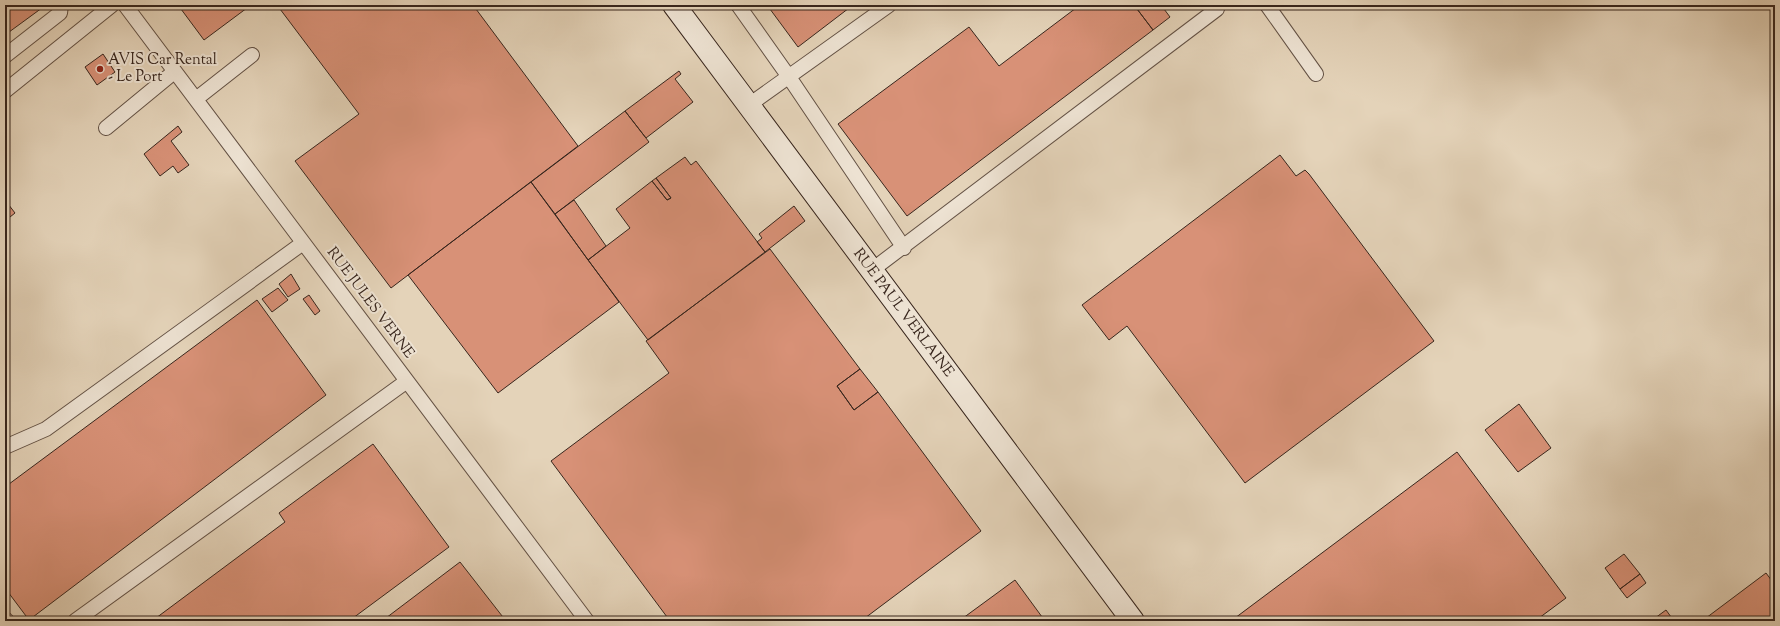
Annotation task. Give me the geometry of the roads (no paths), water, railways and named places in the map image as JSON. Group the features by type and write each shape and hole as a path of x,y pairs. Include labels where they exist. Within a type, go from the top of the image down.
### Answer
{"street":[{"name":"RUE PAUL VERLAINE","path":"674,5 1133,621"}],"lane":[{"path":"5,56 60,13 61,5"},
{"path":"5,91 112,5"},
{"name":"RUE JULES VERNE","path":"125,5 587,621"},
{"path":"738,5 788,76 904,248"},
{"path":"749,105 889,5"},
{"path":"1267,5 1316,74"},
{"path":"872,270 904,248 1217,9"},
{"path":"196,99 252,55"},
{"path":"106,128 174,72"},
{"path":"5,446 46,428 303,243"},
{"path":"75,621 407,381"}],"place":[{"name":"AVIS Car Rental - Le Port","path":"100,69"}]}
